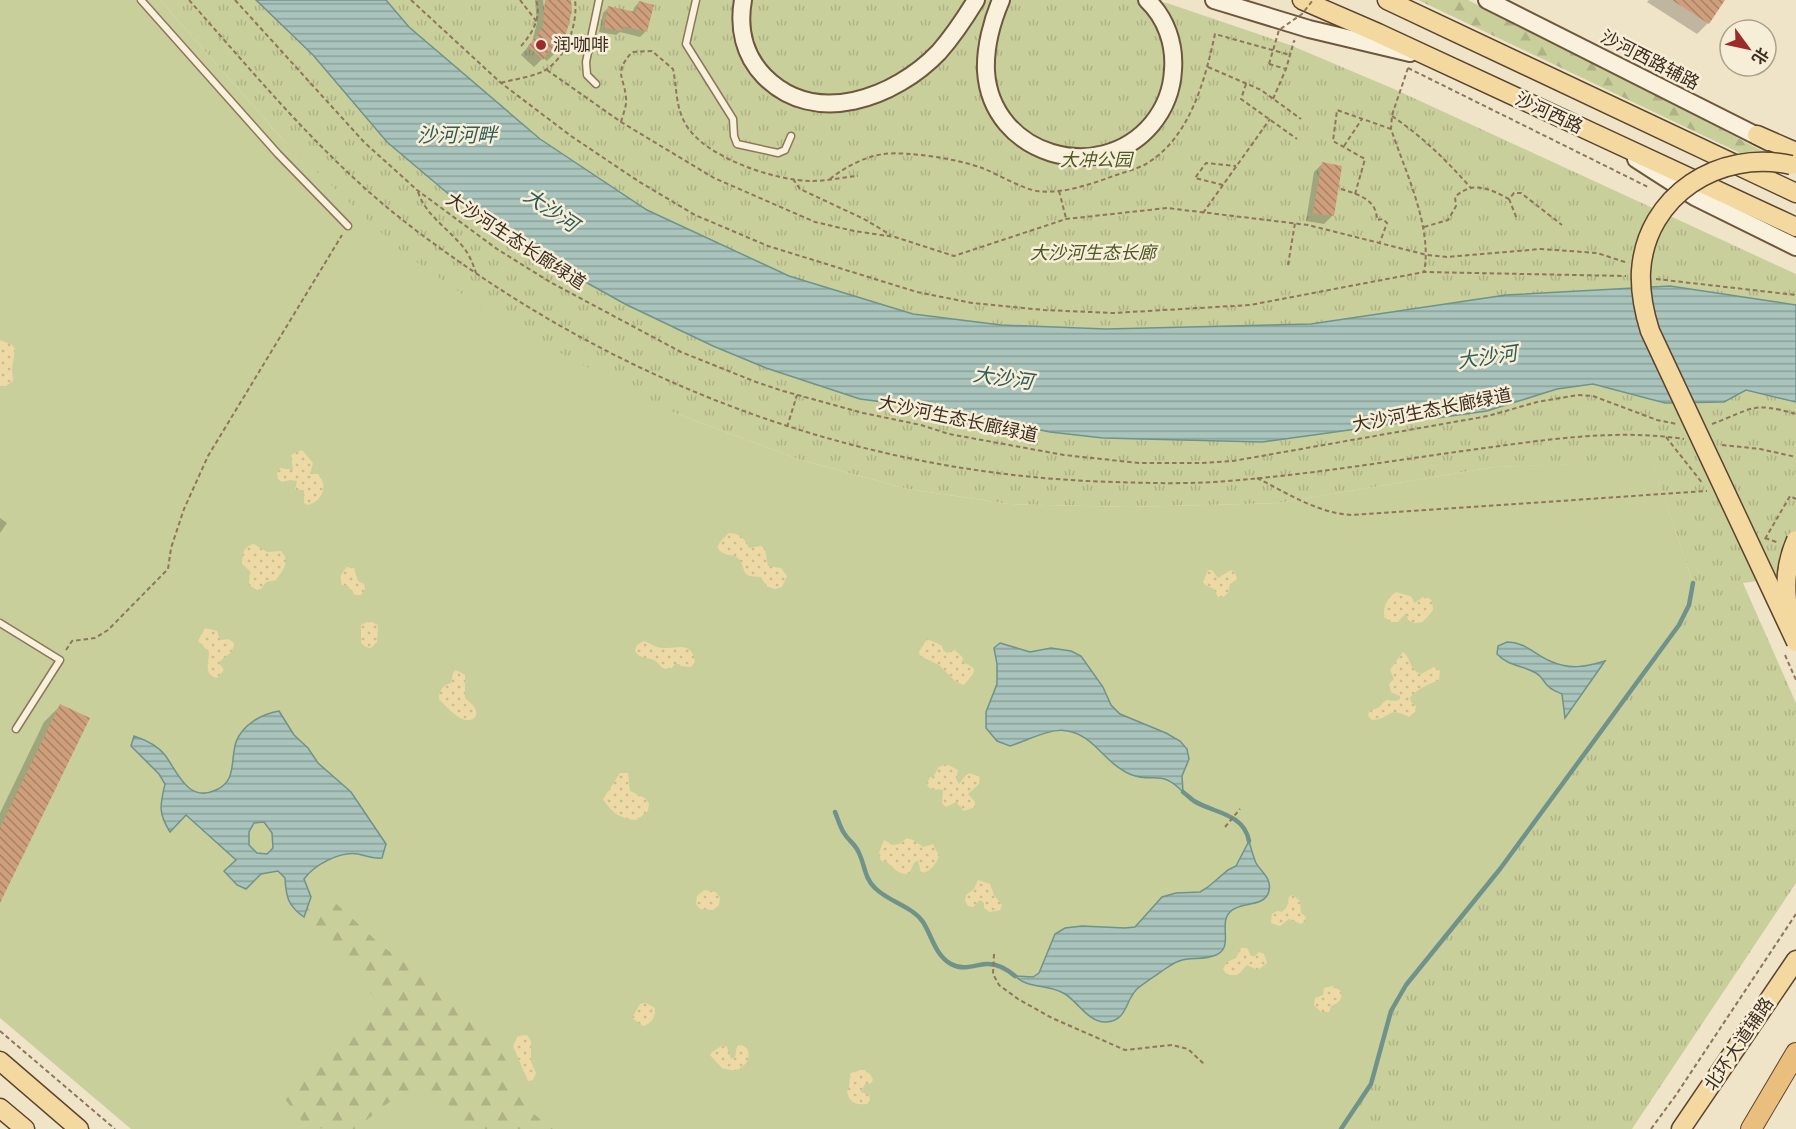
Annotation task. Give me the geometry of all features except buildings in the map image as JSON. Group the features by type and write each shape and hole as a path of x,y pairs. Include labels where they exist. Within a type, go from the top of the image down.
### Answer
{"highway":[{"path":"1751,1129 1796,1053"}],"main road":[{"path":"743,0 740,18 742,37 758,69 788,95 803,100 831,104 866,99 884,91 915,71 938,53 976,0"},
{"path":"1001,0 992,25 986,71 995,104 1011,128 1033,146 1059,156 1074,158 1102,155 1128,144 1145,132 1158,117 1167,99 1173,79 1174,59 1171,39 1163,20 1147,0"},
{"path":"1214,0 1309,29 1436,60"},
{"name":"沙河西路","path":"1302,0 1796,227"},
{"name":"沙河西路","path":"1387,0 1796,193"},
{"name":"沙河西路辅路","path":"1487,0 1757,135"},
{"path":"1757,135 1795,160"},
{"path":"1605,140 1695,197 1796,247"},
{"path":"1795,160 1752,161 1724,167 1699,178 1676,197 1659,217 1647,244 1641,271 1642,293 1650,331 1796,641"},
{"path":"1796,540 1788,571 1785,599 1796,641"},
{"name":"北环大道辅路","path":"1681,1129 1796,960"},
{"path":"0,1061 79,1129"},
{"path":"0,1108 25,1129"}],"lane":[{"path":"141,0 278,154 348,226"},
{"path":"596,84 586,75 586,62 599,0"},
{"path":"696,0 686,44 733,119 737,144 778,153 785,150 791,136"},
{"path":"0,622 60,660 16,729"}],"path":[{"path":"189,0 300,123 360,184 410,226 549,320 641,369 703,397 787,427 924,462 1003,474 1086,482 1170,484 1257,478 1538,441 1605,436 1665,436 1685,440"},
{"name":"大沙河生态长廊绿道","path":"235,0 364,142 417,190 516,261 619,321 681,352 723,370 797,395 863,413 921,424 949,434 1064,455 1139,463 1191,464 1233,461 1488,416 1538,402 1586,395 1657,420 1685,426"},
{"path":"411,0 501,83 571,136 638,181 695,215 768,246 928,294 982,304 1113,313 1250,305 1424,272 1633,276"},
{"path":"520,0 537,21"},
{"path":"521,46 530,36 537,21 538,4 536,0"},
{"path":"501,83 547,70 556,60 567,44 573,28 575,0"},
{"path":"1286,69 1269,64 1279,30 1302,14 1313,0"},
{"path":"830,179 858,161 883,154 949,158 979,167 1035,190 1059,191 1090,185 1146,164 1160,153 1179,132 1191,111 1208,67 1215,34 1290,55"},
{"path":"1273,99 1286,69 1294,41 1304,43"},
{"path":"621,122 626,103 620,74 623,62 632,52 652,51 673,69 679,110 686,125 695,136 736,165 793,179 812,181 858,176"},
{"path":"1400,65 1658,191"},
{"path":"1208,67 1273,99 1301,119"},
{"path":"1408,68 1392,115 1391,129 1424,227 1427,255 1424,272"},
{"path":"547,70 621,122 714,178 815,222 894,237 954,256 1066,219 1167,208 1295,224 1427,255 1447,257 1541,249 1597,253 1635,266"},
{"path":"1246,84 1241,99 1297,139"},
{"path":"1355,194 1365,159 1333,141 1337,110 1391,129"},
{"path":"1392,115 1442,154 1472,188"},
{"path":"1203,213 1269,119"},
{"path":"1343,147 1362,119"},
{"path":"1223,185 1195,178 1206,163 1236,166"},
{"path":"793,179 800,189 864,219 894,237"},
{"path":"1424,227 1448,220 1456,206 1455,197 1462,190 1472,188 1488,189 1509,199 1517,219"},
{"path":"1341,189 1365,197 1377,211 1377,220 1383,219 1387,223 1380,243"},
{"path":"417,190 428,212 467,252 477,273"},
{"path":"1059,191 1066,219"},
{"path":"1509,199 1514,193 1521,193 1562,225"},
{"path":"1288,265 1295,224"},
{"path":"60,660 72,641 95,638 108,630 168,569 171,548 184,508 207,456 348,226"},
{"path":"1653,273 1671,280"},
{"path":"1652,278 1796,295"},
{"path":"787,427 797,395"},
{"path":"1704,426 1753,407 1770,407 1796,414"},
{"path":"1715,444 1760,449 1796,457"},
{"path":"1257,478 1317,507 1339,514 1352,515 1708,491"},
{"path":"1765,538 1790,496 1796,499"},
{"path":"1225,827 1240,809"},
{"path":"1651,1129 1796,914"},
{"path":"994,954 993,974 999,985 1018,999 1052,1018 1125,1050 1172,1045 1188,1049 1206,1065"},
{"path":"0,1031 115,1129"}],"green space":[{"path":"0,0 160,0 285,142 672,412 801,460 908,489 1010,504 1129,507 1278,503 1494,467 1652,461 1693,583 1689,605 1679,625 1500,869 1406,985 1391,1011 1371,1084 1341,1129 131,1129 0,1018"},
{"name":"大沙河生态长廊","path":"160,0 1150,0 1167,3 1290,45 1394,89 1796,274 1796,576 1743,583 1796,703 1796,883 1632,1129 1341,1129 1371,1084 1391,1011 1406,985 1500,869 1679,625 1689,606 1693,583 1652,462 1494,467 1278,503 1129,507 1010,504 908,489 801,460 672,412 502,322 401,251 285,142"},
{"path":"1418,0 1468,0 1764,152 1740,153"},
{"path":"311,897 329,897 382,946 481,1019 510,1067 530,1111 553,1129 472,1129 438,1094 392,1100 355,1129 307,1128 282,1095 379,1004 344,958 304,917"}],"sand":[{"path":"0,340 12,345 15,349 13,381 6,386 0,386"},
{"path":"302,450 313,463 310,474 318,474 323,483 320,497 317,501 307,505 304,503 304,490 295,490 297,481 282,482 278,479 277,473 280,468 293,470 291,455"},
{"path":"729,533 742,537 749,548 761,546 765,549 768,566 781,568 787,576 782,587 775,589 766,586 761,577 749,576 745,573 739,559 717,548"},
{"path":"254,544 267,552 281,551 286,562 276,580 266,582 261,589 257,590 249,585 250,571 242,564 244,551"},
{"path":"347,567 354,568 358,581 364,584 365,589 361,595 355,595 348,586 342,585 341,575"},
{"path":"1208,570 1212,570 1218,578 1231,570 1235,573 1237,579 1230,584 1228,593 1223,597 1218,597 1214,589 1203,582"},
{"path":"1396,592 1413,597 1415,603 1423,597 1428,598 1432,601 1433,610 1423,622 1414,623 1408,620 1406,613 1398,622 1391,622 1384,617 1384,609 1390,597"},
{"path":"369,621 378,625 377,642 371,648 361,643 361,625"},
{"path":"205,628 217,631 220,640 229,639 234,643 230,653 219,663 224,670 217,678 208,671 209,652 198,641"},
{"path":"927,639 941,645 947,653 955,650 963,658 962,662 974,669 973,674 964,685 956,682 939,665 920,656 919,652"},
{"path":"644,641 660,648 687,648 691,651 695,662 691,667 675,664 672,668 663,668 654,660 640,656 635,651 637,645"},
{"path":"1403,652 1417,672 1421,674 1434,667 1440,671 1439,680 1410,697 1411,702 1416,706 1415,712 1409,717 1396,712 1372,720 1368,716 1369,711 1378,708 1386,700 1400,699 1400,696 1391,692 1389,684 1394,679 1390,670"},
{"path":"456,670 465,675 465,698 476,710 476,716 472,719 462,719 457,716 439,699 441,691 451,683"},
{"path":"944,765 958,770 956,779 959,784 970,773 980,777 979,784 968,794 975,802 975,807 964,811 956,802 946,807 942,803 943,790 929,787 927,784 930,777 933,777 939,767"},
{"path":"620,773 628,773 630,791 645,798 649,803 648,811 637,820 617,814 603,799"},
{"path":"907,838 923,847 933,844 939,856 930,870 921,873 918,860 909,874 905,874 886,861 881,861 879,853 884,840 893,845"},
{"path":"978,880 990,884 994,895 1002,905 1000,910 990,912 984,908 984,903 980,900 973,907 968,906 965,901 966,895 974,889"},
{"path":"704,890 716,892 720,898 719,905 713,910 700,909 696,904 697,896"},
{"path":"1293,895 1300,901 1301,913 1306,917 1305,921 1301,924 1289,919 1280,926 1271,923 1272,914 1277,911 1282,912 1287,907 1289,897"},
{"path":"1241,948 1247,948 1251,956 1259,952 1264,954 1267,963 1258,970 1247,965 1238,975 1227,975 1223,969 1227,962 1236,958"},
{"path":"1333,986 1341,991 1341,999 1331,1006 1329,1012 1321,1012 1314,1005 1315,998 1323,995 1324,988"},
{"path":"646,1003 655,1008 655,1014 651,1021 643,1026 632,1018 640,1004"},
{"path":"527,1035 531,1041 531,1062 536,1073 533,1080 528,1081 513,1046 518,1036"},
{"path":"723,1045 727,1047 731,1059 735,1057 737,1046 747,1048 749,1056 747,1062 735,1071 722,1068 710,1055"},
{"path":"865,1070 873,1080 870,1084 865,1084 861,1092 869,1095 870,1100 867,1104 854,1102 847,1092 851,1073"}],"water":[{"path":"256,0 386,0 409,27 540,139 647,210 789,276 913,314 1001,325 1106,329 1311,324 1506,295 1670,286 1796,305 1796,402 1746,390 1724,402 1665,403 1593,384 1557,389 1487,411 1262,442 1103,438 1050,432 945,410 860,399 766,368 713,346 625,304 537,255 452,197 387,142 313,55"},
{"path":"1507,642 1519,644 1564,666 1584,666 1605,661 1565,718 1562,694 1550,688 1536,673 1510,663 1497,654 1498,646"},
{"path":"1000,643 1030,652 1051,648 1071,651 1081,656 1103,687 1111,705 1120,714 1166,733 1180,741 1187,749 1189,759 1182,776 1183,792 1169,781 1127,773 1077,733 1056,731 1010,746 997,741 986,728 986,712 997,684 994,648"},
{"path":"279,711 294,735 308,748 318,763 351,792 386,844 382,858 358,854 343,855 328,860 308,874 304,879 311,897 304,917 291,905 287,896 285,878 278,871 261,874 246,889 237,885 224,871 236,860 186,815 170,832 161,809 165,784 159,774 131,746 134,736 151,743 165,755 185,784 198,793 206,793 223,786 230,776 234,749 243,730 260,717","holes":["264,822 272,833 273,848 267,854 257,853 249,845 249,832 254,823"]},
{"path":"1249,841 1256,863 1269,882 1267,896 1263,900 1231,911 1225,922 1225,941 1222,951 1210,957 1186,959 1174,963 1138,988 1122,1014 1113,1021 1094,1019 1065,994 1026,983 1015,976 1033,977 1039,973 1055,934 1065,928 1135,927 1162,897 1176,893 1200,892 1236,866"}],"waterway":[{"path":"1341,1129 1371,1084 1391,1011 1406,985 1500,869 1679,625 1689,605 1693,583"},
{"path":"1183,792 1194,801 1234,819 1246,832 1249,841"},
{"path":"835,812 847,838 858,851 871,884 881,893 907,908 923,922 941,956 955,966 994,965 1006,969 1015,976"}],"place":[{"name":"润·咖啡","path":"541,45"}],"water label":[{"name":"沙河河畔","path":"457,135"},
{"name":"大沙河","path":"551,210"},
{"name":"大沙河","path":"1487,357"},
{"name":"大沙河","path":"1003,378"}],"park label":[{"name":"大冲公园","path":"1096,160"}]}
